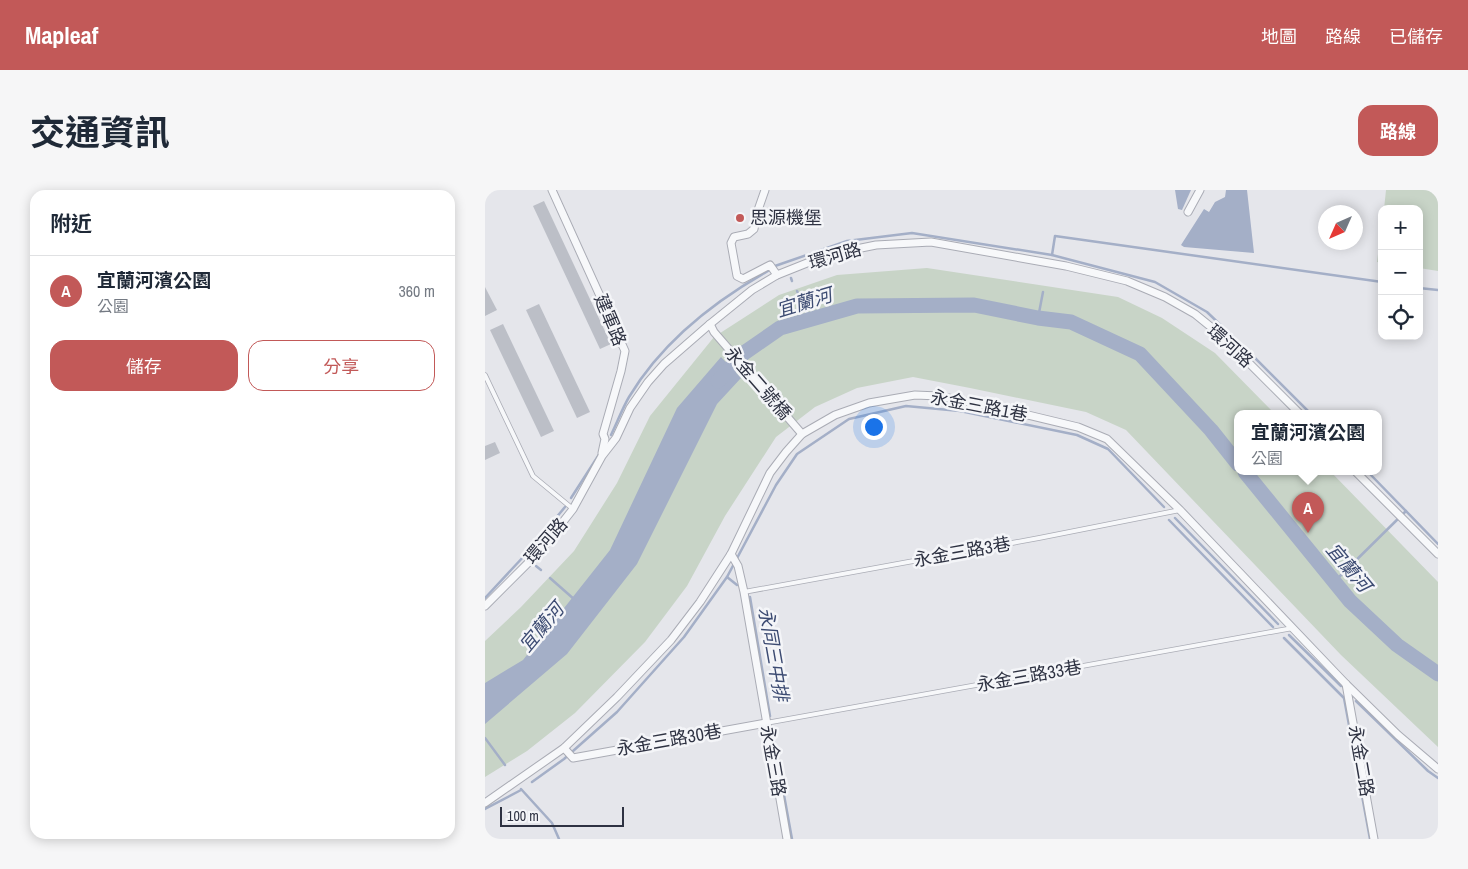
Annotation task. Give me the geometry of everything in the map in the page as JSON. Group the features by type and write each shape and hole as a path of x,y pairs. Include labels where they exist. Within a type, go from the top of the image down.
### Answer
{"street":[{"name":"建軍路","path":"552,190 625,351 621,372 603,434 605,439 602,456"},
{"path":"765,190 754,229 748,234 734,237 731,243 737,276 743,279 770,265 777,275"},
{"path":"1188,212 1200,190"},
{"name":"環河路","path":"485,606 540,551 573,510 602,456 616,438 630,408 648,382 664,364 751,290 777,275 827,255 876,245 931,242 1066,266 1127,281 1165,297 1195,314 1222,336 1295,410"},
{"name":"永金二號橋","path":"710,324 713,332 802,434"},
{"name":"永金三路1巷","path":"485,802 564,748 617,697 671,640 700,602 731,554 770,473 785,452 802,434 835,415 869,403 915,395 956,399 1078,427 1107,439 1180,510 1346,684 1398,735 1438,769"},
{"path":"1359,475 1438,554"},
{"name":"永金三路","path":"731,554 738,566 744,592 787,839"},
{"name":"永金二路","path":"1346,684 1374,839"},
{"name":"永金三路30巷","path":"564,748 573,758 766,723"}],"lane":[{"path":"485,375 533,476 573,510"},
{"name":"永金三路3巷","path":"744,592 1180,510"},
{"name":"永金三路33巷","path":"766,723 1293,628"}],"green space":[{"path":"1386,190 1438,190 1438,271 1423,269 1423,205 1384,205"},
{"path":"927,268 1118,297 1162,318 1215,353 1271,410 1234,410 1234,475 1334,475 1438,582 1438,747 1341,655 1126,430 1086,412 913,377 857,388 815,407 776,437 725,516 687,586 645,642 575,713 527,751 485,777 485,641 521,607 574,551 617,483 650,416 714,337 779,295 837,275"}],"water":[{"path":"1175,190 1191,190 1182,210 1178,209"},
{"path":"1226,190 1247,190 1254,253 1184,247 1181,245 1204,209 1209,212 1215,202 1225,197"},
{"path":"721,357 741,378 717,404 637,564 567,654 485,724 485,683 523,660 610,550 677,408"}],"building":[{"path":"544,201 611,344 600,349 533,206"},
{"path":"485,287 497,310 485,316"},
{"path":"539,304 590,412 577,418 526,310"},
{"path":"503,324 554,431 541,437 490,330"},
{"path":"495,442 500,453 485,460 485,446"}],"waterway":[{"path":"775,266 847,241 912,233 1052,255 1155,282 1207,312 1307,410"},
{"path":"1052,255 1055,236 1378,281"},
{"path":"611,435 624,406 642,377 673,341 709,310 768,271"},
{"path":"1423,288 1438,290"},
{"path":"797,291 810,320"},
{"path":"1038,318 1043,292"},
{"name":"宜蘭河","path":"718,381 744,353 780,328 857,306 974,305 1038,318 1071,322 1140,354 1211,430 1234,459"},
{"path":"532,782 564,759 617,712 684,637 727,577 776,485 797,454 849,419 906,406 960,411 1077,435 1108,449 1164,507"},
{"path":"571,498 600,453"},
{"name":"宜蘭河","path":"1247,475 1350,601 1397,645 1438,674"},
{"path":"1371,475 1438,544"},
{"path":"485,598 525,555 565,507"},
{"path":"1334,582 1406,511"},
{"path":"1175,518 1278,624"},
{"path":"1169,520 1273,627"},
{"path":"536,566 541,570"},
{"name":"永同三中排","path":"727,577 737,585"},
{"path":"550,578 575,600"},
{"name":"永同三中排","path":"750,597 770,716"},
{"path":"1289,635 1341,686"},
{"path":"1284,638 1344,698 1370,839"},
{"path":"1356,701 1428,771 1438,778"},
{"name":"永同三中排","path":"772,729 792,839"},
{"path":"485,738 505,765"},
{"path":"521,789 552,823 559,839"},
{"path":"485,809 521,790"}],"place":[{"name":"思源機堡","path":"740,218"},
{"name":"宜蘭河濱公園","path":"1308,533"}]}
